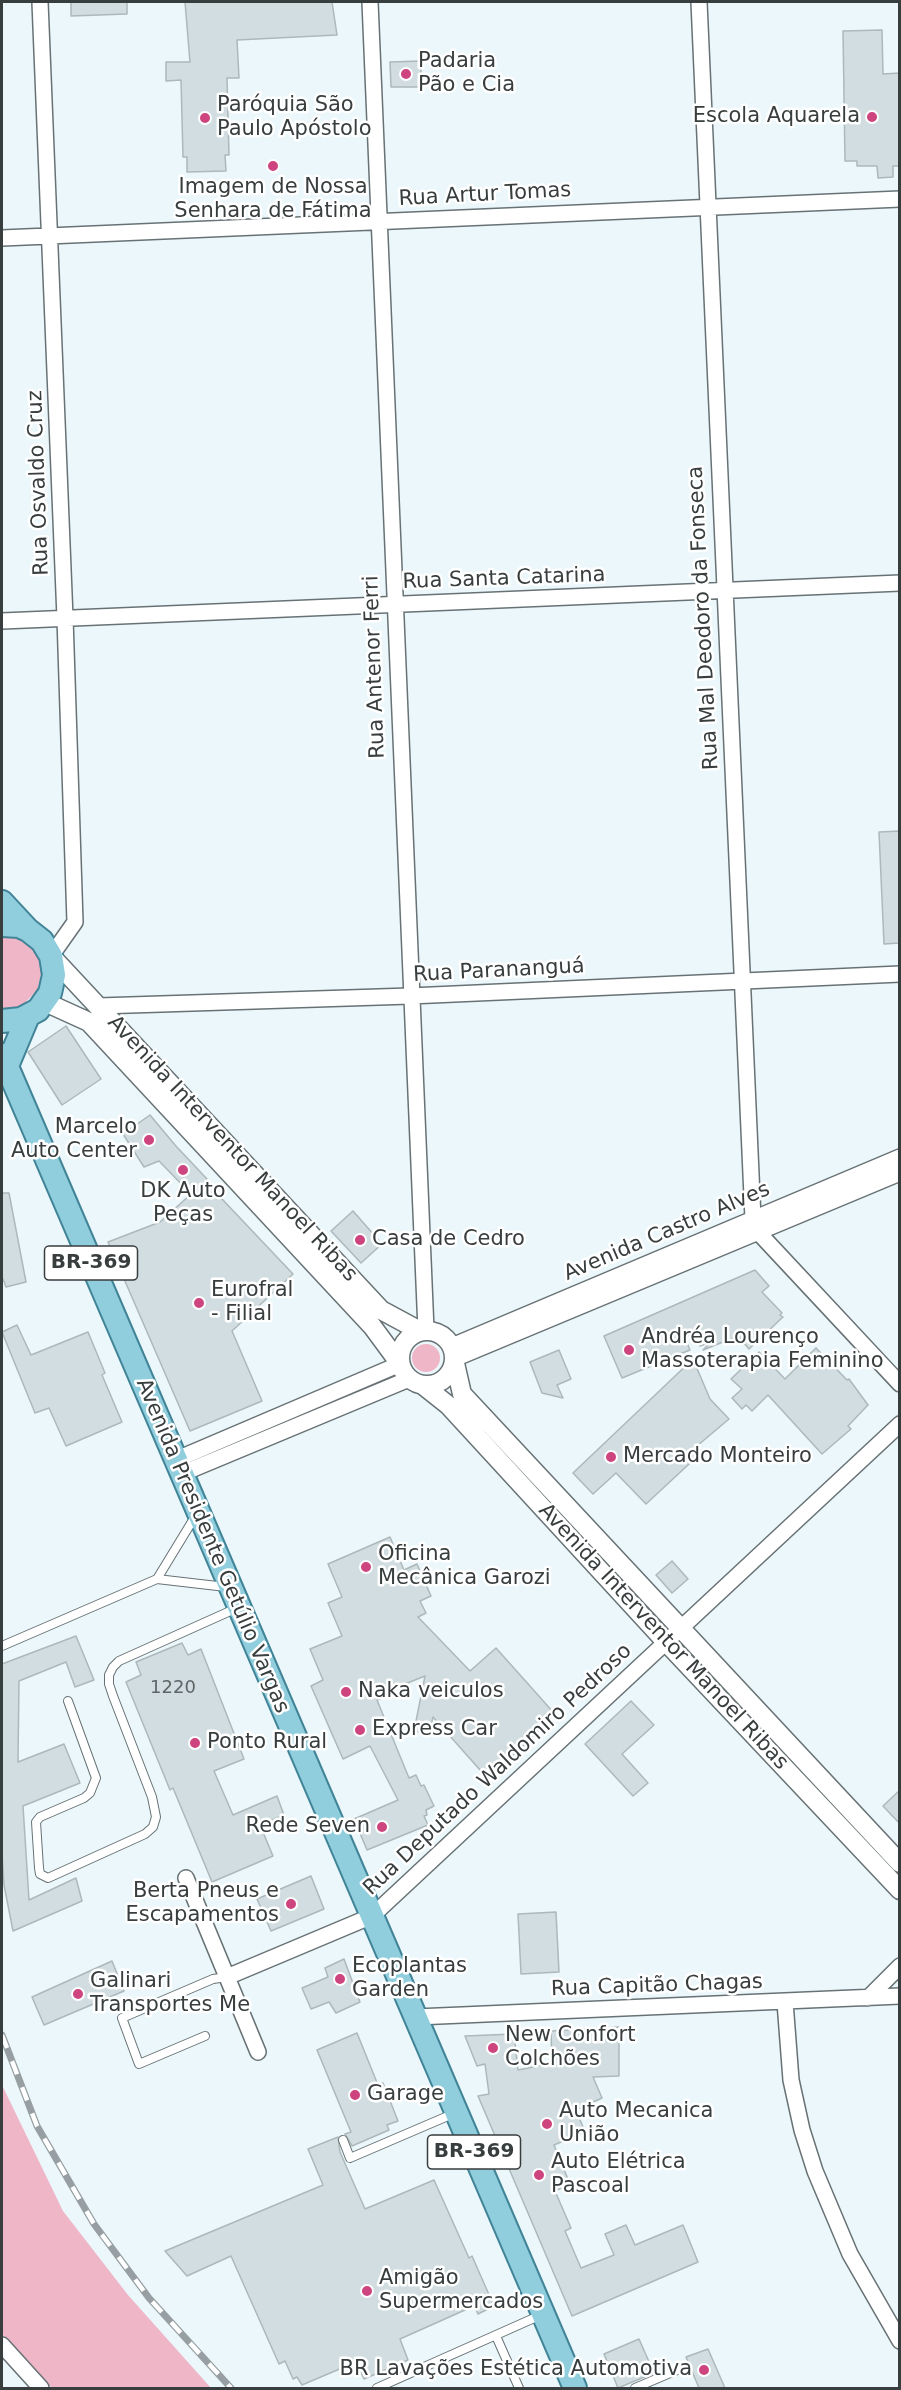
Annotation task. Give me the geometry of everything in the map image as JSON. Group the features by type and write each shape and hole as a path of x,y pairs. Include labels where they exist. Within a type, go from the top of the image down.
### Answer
{"main road":[{"path":"2,902 28,930"},
{"path":"2,925 19,926 28,930 42,940 51,956"},
{"name":"BR-369","path":"37,1009 53,984 54,965 51,956"},
{"path":"2,1021 13,1021 37,1009"},
{"name":"Avenida Presidente Getúlio Vargas","path":"37,1009 4,1060 197,1514 457,2112 543,2314 571,2387"}],"street":[{"name":"Rua Osvaldo Cruz","path":"40,2 75,922 51,956"},
{"name":"Rua Antenor Ferri","path":"370,2 423,1330"},
{"name":"Rua Mal Deodoro da Fonseca","path":"699,2 723,591 755,1225"},
{"name":"Rua Artur Tomas","path":"2,238 900,199"},
{"name":"Rua Santa Catarina","path":"2,621 900,583"},
{"name":"Avenida Interventor Manoel Ribas","path":"51,956 99,1006 288,1223 411,1376 448,1405 665,1641 900,1890"},
{"name":"Rua Parananguá","path":"99,1006 410,996 900,974"},
{"name":"Avenida Interventor Manoel Ribas","path":"37,1009 89,1022 288,1223 381,1310 423,1330"},
{"name":"Avenida Castro Alves","path":"453,1353 605,1298 900,1157"},
{"name":"Avenida Castro Alves","path":"453,1353 600,1283 900,1173"},
{"path":"755,1225 900,1384"},
{"path":"600,1283 605,1298"},
{"path":"178,1467 411,1376 435,1384 444,1379 452,1370 453,1353 441,1334 423,1330 411,1335 403,1343 400,1354 411,1376"},
{"name":"Avenida Interventor Manoel Ribas","path":"453,1353 462,1394 900,1863"},
{"name":"Rua Deputado Waldomiro Pedroso","path":"227,1977 372,1916 900,1424"},
{"path":"186,1878 258,2052"},
{"path":"868,1998 900,1966"},
{"name":"Rua Capitão Chagas","path":"416,2017 900,1996"},
{"path":"785,2002 791,2080 802,2130 815,2171 850,2254 900,2340"},
{"path":"2,2345 41,2388"}],"lane":[{"path":"2,1646 157,1579 197,1514"},
{"path":"157,1579 234,1597"},
{"path":"68,1701 96,1778 90,1793 84,1798 40,1817 36,1821 40,1874 48,1878 145,1834 153,1827 156,1817 152,1797 113,1696 110,1674 113,1667 119,1661 234,1597"},
{"path":"206,2036 139,2064 122,2018 213,1979 227,1977"},
{"path":"343,2140 350,2158 457,2112"},
{"path":"377,2388 543,2314"},
{"path":"496,2336 519,2388"},
{"path":"635,2388 682,2368"}],"shaded area":[{"path":"2,937 14,937 25,942 39,958 42,969 38,989 24,1004 14,1008 2,1008"},
{"path":"426,1344 436,1348 440,1358 436,1368 426,1372 416,1368 412,1358 416,1348"},
{"path":"2,2085 63,2211 128,2295 211,2388 52,2388 2,2334"}],"building":[{"path":"71,2 127,2 127,14 71,16"},
{"path":"185,2 332,2 337,35 237,40 239,78 227,78 229,155 225,155 226,171 187,172 187,157 183,157 181,80 166,81 166,62 190,62"},
{"name":"Escola Aquarela","path":"882,30 883,74 900,73 900,166 893,166 893,177 878,178 877,166 857,166 857,161 845,161 843,31"},
{"name":"Padaria Pão e Cia","path":"421,61 421,87 391,87 390,62"},
{"path":"900,831 900,943 884,944 879,832"},
{"path":"66,1026 101,1079 62,1105 28,1052"},
{"name":"Eurofral - Filial","path":"150,1115 207,1179 205,1181 293,1274 232,1331 262,1401 190,1431 108,1242 160,1222 191,1194 159,1161 144,1167 123,1134"},
{"path":"2,1193 9,1193 26,1282 6,1287 2,1279"},
{"name":"Casa de Cedro","path":"353,1211 382,1244 361,1263 331,1231"},
{"path":"755,1270 769,1286 762,1292 782,1313 780,1315 783,1317 749,1349 738,1336 703,1350 711,1342 700,1346 680,1326 690,1350 622,1378 604,1336"},
{"path":"17,1325 31,1355 88,1332 105,1373 102,1375 122,1422 66,1446 49,1408 35,1413 2,1332"},
{"path":"816,1348 847,1380 849,1379 868,1405 848,1426 851,1429 822,1454 768,1395 752,1411 746,1405 742,1409 732,1398 742,1389 731,1379 759,1352 785,1379"},
{"path":"559,1350 571,1379 557,1385 563,1398 542,1393 530,1362"},
{"path":"693,1359 710,1399 729,1419 697,1446 702,1452 646,1504 616,1473 593,1494 573,1473"},
{"path":"390,1537 404,1570 417,1564 431,1596 420,1601 426,1613 418,1617 470,1671 496,1648 554,1713 551,1719 502,1768 488,1779 433,1717 429,1734 414,1731 425,1676 380,1694 382,1698 377,1700 409,1778 416,1775 421,1786 424,1785 434,1806 426,1810 427,1815 424,1816 428,1825 367,1850 354,1819 398,1800 370,1746 343,1759 311,1686 323,1680 310,1649 342,1636 328,1603 342,1597 328,1564"},
{"path":"672,1561 688,1579 672,1593 656,1575"},
{"path":"76,1636 94,1680 75,1687 66,1662 19,1681 18,1762 64,1744 80,1783 23,1806 29,1900 76,1878 82,1901 13,1931 4,1885 2,1854 2,1664"},
{"path":"182,1643 188,1655 201,1649 244,1759 214,1771 233,1815 277,1796 284,1815 260,1825 273,1856 212,1882 173,1788 170,1790 126,1682 141,1675 136,1662"},
{"path":"631,1701 654,1725 622,1754 648,1783 633,1796 585,1744"},
{"path":"900,1790 900,1824 883,1806"},
{"name":"Berta Pneus e Escapamentos","path":"311,1876 324,1909 271,1931 257,1899"},
{"path":"556,1912 559,1972 521,1974 518,1914"},
{"name":"Ecoplantas Garden","path":"344,1959 360,2002 336,2013 329,2002 311,2009 302,1988 328,1977 325,1968"},
{"name":"Galinari Transportes Me","path":"112,1961 124,1991 44,2025 32,1997"},
{"path":"619,2027 619,2076 593,2077 602,2098 576,2110 585,2132 554,2145 570,2184 555,2191 571,2228 565,2231 581,2268 614,2255 605,2234 626,2225 635,2245 683,2225 698,2262 572,2316 478,2096 489,2094 485,2064 477,2066 465,2036 514,2034 518,2070 552,2063 551,2031"},
{"name":"Garage","path":"357,2033 378,2085 383,2083 398,2121 387,2125 389,2130 352,2146 345,2134 351,2132 317,2050"},
{"name":"Amigão Supermercados","path":"338,2137 340,2152 365,2209 434,2180 469,2258 472,2256 494,2306 478,2314 474,2306 400,2339 408,2360 364,2379 356,2362 302,2385 297,2377 293,2379 285,2361 279,2364 231,2256 187,2276 165,2251 323,2185 308,2149"},
{"path":"639,2339 654,2373 618,2388 604,2354"},
{"name":"BR Lavações Estética Automotiva","path":"708,2349 725,2388 699,2388 686,2357"}],"railway":[{"path":"2,2035 37,2126 94,2224 149,2298 231,2388"}],"place":[{"name":"Padaria Pão e Cia","path":"406,74"},
{"name":"Escola Aquarela","path":"872,117"},
{"name":"Paróquia São Paulo Apóstolo","path":"205,118"},
{"name":"Imagem de Nossa Senhara de Fátima","path":"273,166"},
{"name":"Marcelo Auto Center","path":"149,1140"},
{"name":"DK Auto Peças","path":"183,1170"},
{"name":"Casa de Cedro","path":"360,1240"},
{"name":"Eurofral - Filial","path":"199,1303"},
{"name":"Andréa Lourenço Massoterapia Feminino","path":"629,1350"},
{"name":"Mercado Monteiro","path":"611,1457"},
{"name":"Oficina Mecânica Garozi","path":"366,1567"},
{"name":"Naka veiculos","path":"346,1692"},
{"name":"Express Car","path":"360,1730"},
{"name":"Ponto Rural","path":"195,1743"},
{"name":"Rede Seven","path":"382,1827"},
{"name":"Berta Pneus e Escapamentos","path":"291,1904"},
{"name":"Ecoplantas Garden","path":"340,1979"},
{"name":"Galinari Transportes Me","path":"78,1994"},
{"name":"New Confort Colchões","path":"493,2048"},
{"name":"Garage","path":"355,2095"},
{"name":"Auto Mecanica União","path":"547,2124"},
{"name":"Auto Elétrica Pascoal","path":"539,2175"},
{"name":"Amigão Supermercados","path":"367,2291"},
{"name":"BR Lavações Estética Automotiva","path":"704,2370"}]}
